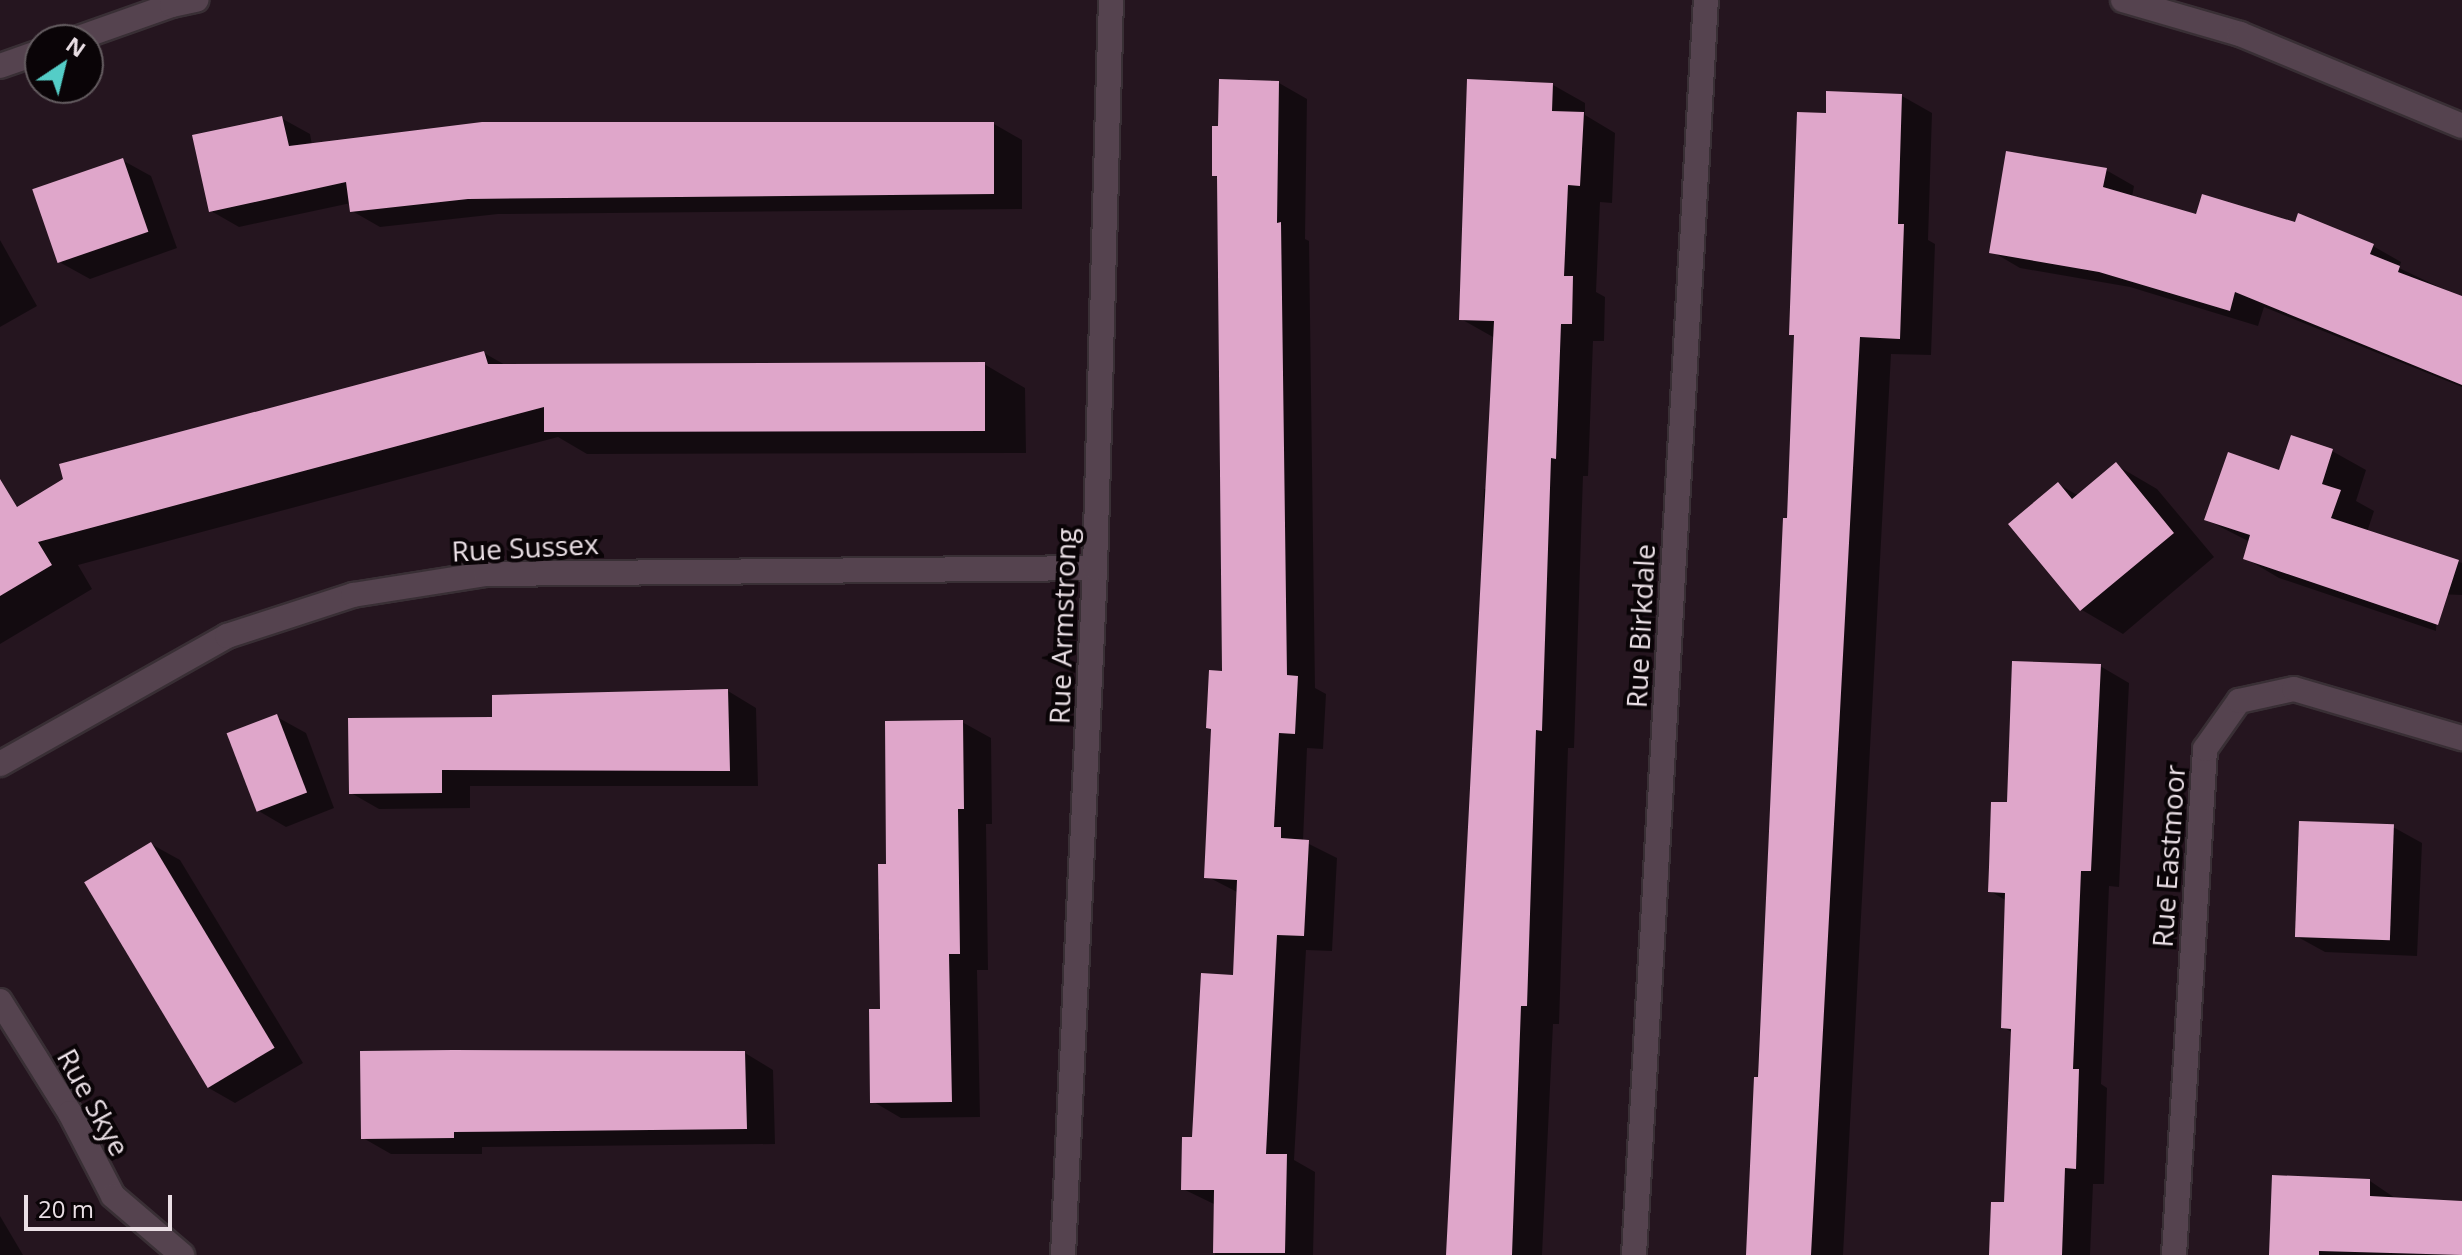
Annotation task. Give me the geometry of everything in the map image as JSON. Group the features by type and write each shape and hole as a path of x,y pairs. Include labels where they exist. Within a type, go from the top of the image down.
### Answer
{"street":[{"path":"104,29 172,5 196,0"},
{"name":"Rue Armstrong","path":"1063,1255 1095,568 1111,0"},
{"name":"Rue Birkdale","path":"1634,1255 1706,0"},
{"path":"2123,0 2240,34 2462,126"},
{"path":"0,66 24,58"},
{"name":"Rue Sussex","path":"0,764 227,636 353,595 486,574 1095,568"},
{"name":"Rue Eastmoor","path":"2174,1255 2205,749 2239,701 2294,689 2462,738"},
{"name":"Rue Skye","path":"0,1001 70,1113 113,1196 182,1255"}],"building":[{"path":"1219,79 1279,81 1277,223 1281,222 1287,675 1298,676 1295,734 1279,733 1274,827 1281,827 1281,838 1309,840 1304,936 1277,935 1266,1154 1287,1154 1285,1253 1213,1253 1214,1190 1181,1190 1182,1137 1192,1137 1201,973 1233,975 1237,880 1204,878 1211,729 1206,728 1209,670 1222,671 1217,176 1212,176 1212,126 1218,126"},
{"path":"1467,79 1553,83 1552,111 1584,112 1580,186 1568,185 1564,276 1573,276 1572,324 1561,324 1556,459 1551,458 1542,731 1536,730 1527,1006 1521,1006 1512,1255 1446,1255 1494,321 1459,320"},
{"path":"1826,91 1902,94 1898,224 1904,224 1900,339 1860,337 1811,1255 1746,1255 1754,1077 1758,1077 1783,518 1787,518 1794,335 1789,335 1797,112 1826,113"},
{"path":"282,116 289,146 482,122 994,122 994,194 468,199 350,212 346,182 209,212 192,135"},
{"path":"2006,151 2107,168 2103,187 2196,214 2202,194 2295,222 2298,213 2374,244 2370,254 2400,266 2398,272 2462,296 2462,385 2235,292 2230,311 2099,272 1989,253"},
{"path":"123,158 148,232 58,263 32,189"},
{"path":"484,351 488,364 985,362 985,431 544,432 544,407 38,542 52,565 0,596 0,479 17,507 63,479 59,464"},
{"path":"2291,435 2333,449 2322,484 2341,490 2331,518 2459,560 2438,625 2243,559 2250,535 2204,520 2228,452 2279,470"},
{"path":"2116,462 2174,533 2080,611 2008,524 2058,482 2072,499"},
{"path":"2012,661 2101,664 2091,871 2081,871 2073,1069 2079,1069 2076,1169 2065,1168 2062,1255 1989,1255 1991,1202 2004,1202 2011,1029 2001,1028 2005,893 1988,892 1991,802 2007,802"},
{"path":"728,689 730,771 442,770 442,793 349,794 348,718 492,717 492,695"},
{"path":"277,714 307,792 257,812 227,733"},
{"path":"963,720 964,809 958,809 960,954 949,954 952,1102 870,1103 869,1009 880,1009 878,864 886,864 885,721"},
{"path":"2299,821 2394,824 2390,940 2295,937"},
{"path":"151,842 275,1048 208,1088 84,882"},
{"path":"360,1051 745,1051 747,1129 454,1132 454,1138 361,1139"},
{"path":"2272,1175 2370,1179 2370,1196 2462,1201 2462,1255 2319,1251 2319,1255 2269,1255"}]}
